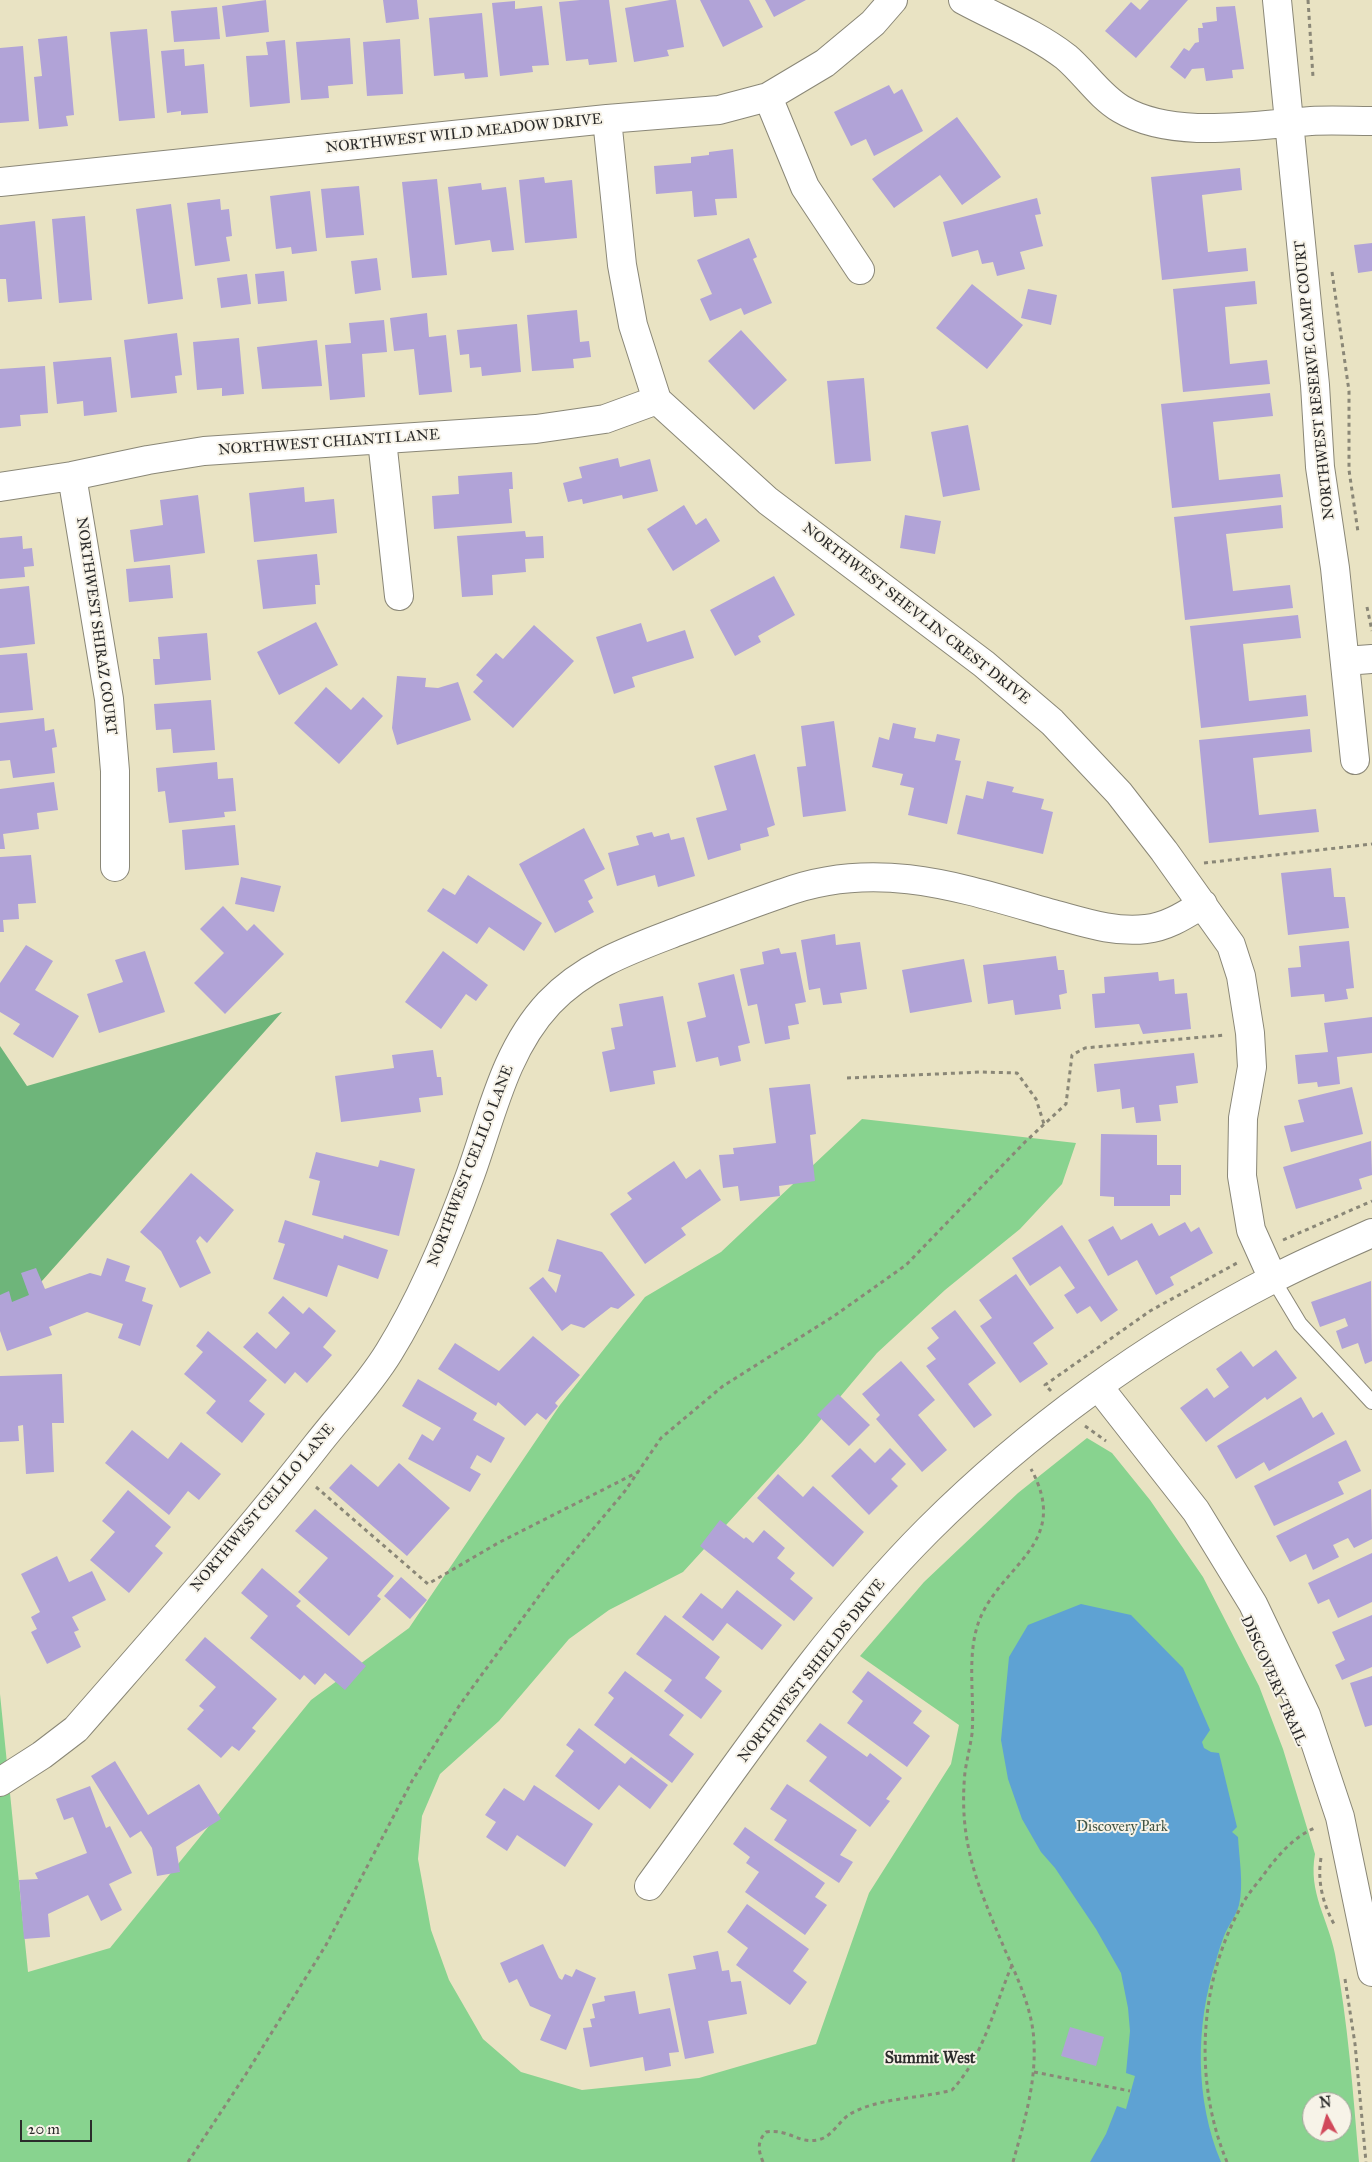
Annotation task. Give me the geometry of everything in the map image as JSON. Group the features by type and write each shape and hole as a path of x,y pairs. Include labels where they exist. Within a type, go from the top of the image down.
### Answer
{"street":[{"name":"NORTHWEST WILD MEADOW DRIVE","path":"0,182 607,119 719,110 768,97 825,63 873,23 893,0"},
{"path":"964,0 1040,38 1068,59 1093,85 1121,109 1155,122 1198,128 1372,121"},
{"name":"NORTHWEST RESERVE CAMP COURT","path":"1277,0 1315,385 1320,467 1335,568 1356,760"},
{"path":"768,97 805,187 860,270"},
{"name":"NORTHWEST SHEVLIN CREST DRIVE","path":"607,119 625,282 633,325 657,400 768,501 984,664 1052,722 1119,793 1182,875 1231,945 1241,976 1250,1033 1252,1067 1243,1118 1242,1176 1251,1230 1273,1279"},
{"name":"NORTHWEST CHIANTI LANE","path":"0,487 72,476 148,460 204,451 546,428 605,419 657,400"},
{"path":"382,440 399,596"},
{"name":"NORTHWEST SHIRAZ COURT","path":"72,476 109,698 115,771 115,867"},
{"path":"1345,661 1372,659"},
{"name":"NORTHWEST CELILO LANE","path":"0,1782 42,1755 76,1729 296,1471 388,1355 430,1274 469,1179 487,1128 497,1089 516,1050 548,1004 587,970 627,951 792,889 843,879 891,876 941,882 1114,929 1146,929 1166,924 1203,904"},
{"name":"NORTHWEST SHIELDS DRIVE","path":"649,1886 782,1703 852,1614 926,1532 1019,1446 1098,1386 1182,1331 1273,1279 1372,1233"},
{"path":"1098,1386 1196,1511 1253,1604 1306,1715 1340,1817 1372,1964"}],"lane":[{"path":"1273,1279 1300,1324 1372,1402"}],"path":[{"path":"1182,875 1204,862 1372,844"},
{"path":"188,2162 246,2074 326,1945 412,1781 459,1706 552,1578 638,1471 661,1438 723,1386 834,1316 906,1265 1044,1124 1066,1104 1072,1055 1086,1048 1231,1035"},
{"path":"847,1078 981,1072 1017,1073 1036,1100 1044,1124"},
{"path":"1069,1409 1092,1432 1108,1442"},
{"path":"1013,2162 1028,2106 1034,2072 1034,2042 1028,2006 972,1866 965,1841 963,1815 965,1771 972,1734 973,1650 979,1621 992,1598 1032,1550 1040,1530 1043,1508 1038,1482 1019,1446"},
{"path":"296,1471 428,1584 498,1543 638,1471"},
{"path":"1227,2162 1220,2145 1205,2078 1206,2026 1217,1964 1242,1904 1272,1862 1302,1833 1340,1817"},
{"path":"1313,1820 1317,1836"},
{"path":"1322,1854 1319,1875 1323,1899 1336,1930"},
{"path":"763,2162 758,2149 760,2138 766,2132 778,2130 801,2141 823,2139 850,2114 872,2105 952,2090 961,2080 991,2024 1012,1965"},
{"path":"1344,1973 1355,2044 1366,2162"},
{"path":"1034,2072 1130,2091"}],"green space":[{"path":"282,1012 0,1328 0,1046 27,1086"},
{"name":"Discovery Park","path":"862,1119 1076,1143 1062,1184 1020,1229 945,1290 877,1353 803,1441 683,1572 609,1610 569,1639 499,1721 440,1774 422,1816 418,1859 431,1930 449,1980 483,2039 521,2072 582,2090 699,2078 816,2044 869,1893 951,1764 959,1725 860,1656 924,1582 1018,1493 1087,1438 1112,1453 1150,1500 1203,1577 1259,1686 1283,1749 1315,1854 1314,1881 1316,1893 1332,1941 1340,1980 1347,2031 1359,2162 0,2162 0,1694 28,1972 110,1948 311,1700 409,1628 560,1405 645,1297 721,1252"}],"water":[{"path":"1081,1604 1131,1615 1183,1668 1210,1730 1202,1742 1204,1748 1211,1752 1219,1753 1237,1827 1232,1832 1238,1837 1241,1880 1239,1905 1224,1936 1209,1986 1201,2037 1202,2088 1206,2114 1221,2162 1090,2162 1106,2134 1117,2106 1126,2109 1135,2076 1126,2073 1130,2031 1128,2008 1121,1973 1096,1929 1055,1868 1041,1852 1022,1819 1008,1779 1001,1740 1009,1657 1028,1625"}],"building":[{"path":"266,0 269,32 226,37 222,6"},
{"path":"383,0 417,0 419,19 386,23"},
{"path":"609,0 617,62 589,65 588,59 566,61 559,2"},
{"path":"676,0 684,47 667,50 669,56 634,62 625,8"},
{"path":"700,0 749,0 763,27 723,47"},
{"path":"765,0 806,0 774,17"},
{"path":"1149,0 1188,0 1136,58 1105,31 1131,2 1140,10"},
{"path":"515,1 515,9 542,6 549,65 532,66 533,72 500,76 492,3"},
{"path":"1235,6 1244,69 1232,70 1233,78 1206,81 1204,68 1192,69 1185,79 1170,67 1184,48 1189,51 1195,43 1199,42 1198,28 1203,28 1202,23 1217,21 1216,7"},
{"path":"217,7 220,39 174,42 171,11"},
{"path":"482,13 488,77 465,79 464,73 434,76 429,18"},
{"path":"147,29 155,118 119,121 110,32"},
{"path":"67,36 74,115 66,116 68,126 39,129 34,77 42,76 38,39"},
{"path":"350,38 353,84 328,86 329,98 301,100 296,42"},
{"path":"400,39 403,94 367,96 363,42"},
{"path":"285,40 290,103 250,107 246,56 268,55 266,42"},
{"path":"23,46 29,121 0,123 0,48"},
{"path":"184,49 185,66 204,64 208,113 181,115 181,111 167,113 161,51"},
{"path":"889,85 894,94 902,89 923,131 874,156 866,139 851,146 834,112"},
{"path":"957,117 1001,177 962,205 940,175 894,208 872,179"},
{"path":"733,149 737,198 715,199 717,215 694,217 692,191 656,194 654,166 691,163 691,157 709,155 709,152"},
{"path":"1240,168 1242,190 1202,195 1208,252 1246,248 1248,271 1162,280 1151,177"},
{"path":"544,177 545,183 572,180 577,238 525,243 519,180"},
{"path":"437,179 447,275 412,278 402,182"},
{"path":"481,183 482,190 506,187 514,250 492,252 490,240 455,245 448,187"},
{"path":"359,186 364,235 326,238 321,189"},
{"path":"310,191 317,251 292,254 291,247 276,249 270,196"},
{"path":"1037,198 1041,214 1035,215 1043,246 1020,252 1025,269 997,276 993,262 982,264 978,250 952,257 943,222"},
{"path":"220,199 221,210 229,209 232,236 226,237 230,261 195,266 187,203"},
{"path":"171,204 183,299 148,304 136,209"},
{"path":"85,216 92,300 59,303 52,219"},
{"path":"35,221 42,299 8,302 6,279 0,279 0,225"},
{"path":"749,238 757,257 753,259 772,303 744,315 741,308 710,321 700,299 712,294 697,260"},
{"path":"1372,243 1372,271 1358,273 1354,245"},
{"path":"377,258 381,290 355,294 351,261"},
{"path":"284,271 287,301 258,304 255,274"},
{"path":"247,274 251,304 221,308 217,278"},
{"path":"1255,281 1257,304 1225,307 1230,364 1267,360 1270,384 1183,392 1173,289"},
{"path":"972,284 1023,325 987,369 936,328"},
{"path":"1028,289 1057,295 1051,325 1021,318"},
{"path":"577,310 580,342 589,341 591,357 573,359 574,368 532,371 527,315"},
{"path":"427,313 429,337 446,335 452,392 419,395 414,349 394,351 390,318"},
{"path":"384,320 387,352 362,354 365,397 330,400 325,345 351,343 349,323"},
{"path":"517,324 521,372 482,376 481,367 470,368 469,354 460,355 457,330"},
{"path":"741,330 787,380 754,410 708,361"},
{"path":"177,333 182,375 175,376 177,393 131,398 124,340"},
{"path":"239,338 244,394 222,396 222,388 197,390 193,342"},
{"path":"317,340 322,386 262,389 257,347"},
{"path":"111,357 117,412 84,416 83,401 57,404 53,362"},
{"path":"45,366 48,413 20,415 21,426 0,428 0,369"},
{"path":"864,378 871,461 835,464 827,381"},
{"path":"1270,393 1273,416 1213,422 1219,480 1280,474 1283,497 1172,508 1161,404"},
{"path":"968,425 980,490 943,497 931,432"},
{"path":"618,458 620,467 650,459 658,491 623,499 622,495 583,504 582,499 568,502 563,483 582,478 579,467"},
{"path":"512,472 513,489 509,489 512,523 434,529 432,496 459,494 458,476"},
{"path":"304,487 305,502 334,499 337,533 254,542 249,493"},
{"path":"198,495 205,553 134,562 130,530 163,525 160,500"},
{"path":"684,505 696,525 706,518 720,541 673,571 647,529"},
{"path":"1281,505 1283,528 1226,534 1233,591 1290,585 1293,608 1185,620 1174,517"},
{"path":"905,515 941,521 935,554 900,548"},
{"path":"525,531 526,537 543,536 544,558 525,559 526,572 492,575 493,595 462,597 457,536"},
{"path":"22,536 23,549 32,548 34,566 24,567 25,577 0,579 0,538"},
{"path":"317,554 320,585 315,585 316,604 263,609 257,560"},
{"path":"170,565 173,598 129,602 126,569"},
{"path":"774,576 795,615 758,636 761,642 735,656 710,610"},
{"path":"29,586 35,644 0,648 0,589"},
{"path":"1298,615 1301,638 1243,644 1249,701 1306,695 1308,716 1201,728 1190,626"},
{"path":"316,622 338,665 279,695 257,652"},
{"path":"641,623 647,642 685,630 694,658 632,677 635,687 614,694 596,637"},
{"path":"534,625 574,661 513,728 473,692 483,681 476,675 496,653 503,659"},
{"path":"207,633 211,680 155,685 153,659 160,659 158,637"},
{"path":"27,653 33,710 0,713 0,655"},
{"path":"397,676 426,678 425,687 438,688 458,682 471,720 397,745 392,728"},
{"path":"326,687 351,710 363,697 383,716 339,764 294,723"},
{"path":"211,700 215,750 173,753 171,729 156,730 154,704"},
{"path":"44,718 45,731 54,729 57,747 52,748 55,773 13,778 10,760 0,761 0,723"},
{"path":"834,721 846,811 803,817 797,767 806,766 801,726"},
{"path":"893,723 916,728 914,738 935,742 937,734 960,739 955,760 961,761 947,824 908,815 914,788 900,785 903,774 872,767 879,737 889,740"},
{"path":"1310,729 1312,752 1253,758 1259,815 1316,809 1319,832 1209,843 1199,740"},
{"path":"755,754 775,825 767,828 769,836 740,844 741,850 708,860 696,818 727,810 714,766"},
{"path":"217,762 218,779 233,778 236,811 224,812 225,817 169,823 165,791 158,792 156,768"},
{"path":"987,781 1014,787 1012,792 1044,799 1041,809 1053,812 1043,854 957,834 966,795 983,799"},
{"path":"54,782 58,810 37,813 39,829 3,834 5,849 0,849 0,789"},
{"path":"235,825 239,865 185,870 182,830"},
{"path":"584,828 605,869 584,880 593,898 588,901 594,912 555,933 519,864"},
{"path":"652,832 654,837 669,833 671,840 684,837 695,876 658,887 655,875 617,886 608,853 639,845 636,836"},
{"path":"31,855 36,903 18,904 19,919 3,920 4,932 0,932 0,857"},
{"path":"1331,868 1334,897 1345,897 1349,928 1288,935 1281,873"},
{"path":"468,875 542,923 524,951 489,927 477,944 427,911 443,888 455,895"},
{"path":"241,877 281,886 274,912 235,904"},
{"path":"223,906 247,931 254,924 284,954 225,1014 194,983 224,953 200,929"},
{"path":"835,934 836,945 860,942 867,989 840,993 842,1003 823,1005 820,988 809,990 801,940"},
{"path":"1349,941 1354,988 1346,989 1348,999 1325,1002 1324,994 1291,997 1288,968 1301,967 1299,946"},
{"path":"26,945 53,961 35,990 79,1016 53,1058 13,1034 20,1024 0,1012 0,983"},
{"path":"779,948 781,954 796,952 806,1002 795,1004 799,1024 788,1026 790,1039 765,1044 757,1004 748,1006 740,969 764,964 762,952"},
{"path":"145,951 165,1012 99,1033 87,994 123,982 115,960"},
{"path":"443,951 488,985 476,1001 466,994 441,1029 405,1002"},
{"path":"1056,956 1058,970 1064,970 1067,993 1059,995 1061,1009 1015,1015 1013,1000 988,1004 983,965"},
{"path":"964,959 972,1002 910,1013 902,970"},
{"path":"1158,972 1159,981 1174,979 1175,994 1187,993 1191,1029 1143,1034 1139,1024 1095,1028 1092,994 1105,993 1104,977"},
{"path":"734,974 750,1043 738,1046 741,1061 720,1066 718,1057 696,1062 687,1022 706,1017 698,983"},
{"path":"663,996 676,1067 653,1071 655,1084 610,1092 602,1052 615,1049 611,1028 623,1026 619,1004"},
{"path":"1372,1017 1372,1053 1337,1057 1340,1084 1318,1087 1317,1082 1298,1084 1295,1055 1328,1052 1324,1023"},
{"path":"433,1050 437,1077 441,1077 443,1095 419,1098 421,1112 341,1122 335,1076 394,1068 392,1055"},
{"path":"1194,1053 1198,1083 1176,1086 1178,1103 1159,1105 1161,1121 1136,1123 1134,1107 1122,1109 1120,1089 1097,1092 1094,1064"},
{"path":"810,1084 816,1134 810,1135 815,1181 779,1186 780,1196 740,1201 738,1186 723,1188 719,1155 734,1154 733,1148 776,1143 769,1088"},
{"path":"1352,1087 1363,1134 1291,1152 1284,1126 1304,1122 1298,1100"},
{"path":"1101,1134 1157,1135 1157,1165 1181,1165 1181,1195 1170,1195 1170,1206 1114,1206 1114,1197 1100,1196"},
{"path":"1371,1141 1372,1175 1359,1179 1362,1189 1296,1209 1283,1167"},
{"path":"316,1152 378,1167 380,1160 415,1169 399,1236 312,1215 320,1181 309,1178"},
{"path":"674,1161 686,1179 700,1169 721,1200 681,1228 686,1235 645,1264 610,1214 632,1199 627,1193"},
{"path":"191,1173 234,1210 207,1243 200,1236 196,1241 211,1273 180,1288 161,1251 140,1232"},
{"path":"285,1220 343,1239 344,1235 388,1250 378,1279 338,1265 327,1297 273,1279 285,1244 278,1242"},
{"path":"1185,1222 1191,1232 1199,1227 1213,1253 1170,1277 1174,1285 1156,1295 1137,1260 1108,1276 1088,1240 1113,1226 1121,1240 1152,1223 1159,1236"},
{"path":"1062,1225 1118,1310 1101,1322 1090,1306 1077,1314 1064,1295 1075,1288 1060,1266 1030,1286 1012,1258"},
{"path":"557,1239 602,1252 635,1295 618,1309 611,1307 584,1328 571,1324 562,1331 529,1288 543,1277 556,1293 561,1275 548,1271"},
{"path":"107,1258 130,1266 125,1281 146,1288 142,1301 153,1305 140,1346 118,1338 123,1324 87,1312 49,1327 52,1335 7,1351 0,1331 0,1295 9,1291 12,1302 29,1295 21,1273 36,1268 45,1289 90,1273 101,1276"},
{"path":"1016,1274 1054,1328 1033,1343 1048,1364 1020,1383 980,1326 992,1318 979,1300"},
{"path":"1371,1281 1372,1361 1365,1364 1358,1343 1342,1349 1336,1331 1348,1326 1345,1318 1320,1327 1311,1302"},
{"path":"283,1296 303,1314 309,1307 336,1331 323,1347 332,1355 307,1383 295,1372 285,1384 243,1347 257,1332 276,1349 290,1333 268,1313"},
{"path":"955,1310 996,1363 968,1384 992,1415 974,1428 926,1366 936,1359 927,1348 939,1338 931,1328"},
{"path":"208,1331 267,1380 249,1401 265,1414 242,1443 206,1413 216,1401 184,1374 203,1352 196,1346"},
{"path":"533,1336 580,1375 555,1403 558,1406 546,1420 537,1413 525,1426 498,1402 496,1406 438,1369 455,1343 499,1371"},
{"path":"1276,1350 1297,1378 1267,1400 1265,1397 1206,1442 1180,1408 1207,1388 1214,1398 1229,1387 1216,1369 1241,1351 1253,1367"},
{"path":"901,1361 935,1400 918,1415 947,1450 922,1472 876,1419 880,1415 862,1394"},
{"path":"62,1374 64,1423 52,1423 54,1472 26,1474 23,1425 18,1426 19,1441 0,1442 0,1376"},
{"path":"418,1379 477,1413 473,1420 505,1438 491,1463 477,1455 470,1468 481,1474 470,1492 408,1459 422,1434 433,1441 441,1428 402,1406"},
{"path":"838,1394 870,1425 849,1446 817,1415"},
{"path":"1301,1397 1313,1418 1322,1412 1335,1434 1269,1471 1264,1462 1236,1479 1217,1446"},
{"path":"132,1430 168,1459 181,1442 221,1474 199,1500 188,1491 169,1515 105,1463"},
{"path":"1346,1440 1361,1471 1338,1482 1344,1494 1274,1526 1254,1486"},
{"path":"860,1448 875,1463 890,1448 906,1464 891,1479 898,1486 869,1515 831,1476"},
{"path":"399,1463 450,1508 407,1556 329,1488 351,1464 378,1487"},
{"path":"778,1474 803,1497 813,1486 864,1532 833,1567 757,1498"},
{"path":"1371,1489 1372,1539 1354,1548 1348,1538 1333,1545 1339,1557 1313,1570 1306,1554 1290,1562 1276,1536"},
{"path":"128,1490 171,1527 155,1546 163,1553 129,1593 90,1560 115,1532 102,1521"},
{"path":"315,1509 394,1576 377,1596 381,1599 349,1636 298,1592 328,1558 295,1531"},
{"path":"720,1520 744,1539 746,1537 753,1543 764,1530 785,1548 777,1558 795,1573 790,1579 813,1598 794,1621 700,1546"},
{"path":"1372,1553 1372,1602 1338,1618 1329,1599 1318,1604 1308,1583"},
{"path":"57,1556 69,1582 92,1571 106,1600 72,1617 79,1630 74,1632 81,1647 47,1664 31,1632 37,1629 31,1617 40,1612 21,1574"},
{"path":"262,1568 301,1601 296,1606 366,1666 345,1690 325,1673 315,1685 304,1675 300,1680 250,1638 268,1616 241,1593"},
{"path":"401,1577 427,1600 410,1619 384,1596"},
{"path":"737,1590 782,1625 762,1650 727,1623 713,1641 682,1617 701,1593 722,1609"},
{"path":"665,1615 720,1657 705,1678 722,1691 701,1719 664,1691 672,1680 636,1654"},
{"path":"1372,1615 1372,1667 1342,1680 1335,1665 1345,1660 1332,1632"},
{"path":"205,1637 277,1699 252,1728 256,1731 239,1751 232,1746 221,1758 187,1729 204,1710 199,1706 216,1687 185,1660"},
{"path":"625,1671 684,1715 669,1735 694,1754 672,1783 594,1725 614,1698 608,1693"},
{"path":"868,1671 922,1711 913,1723 930,1736 907,1767 847,1723 863,1701 852,1692"},
{"path":"1372,1676 1372,1725 1365,1727 1350,1683"},
{"path":"820,1723 867,1757 870,1753 902,1778 886,1799 890,1801 870,1827 809,1781 827,1757 806,1741"},
{"path":"579,1728 625,1764 631,1757 668,1785 650,1809 619,1785 599,1810 555,1776 574,1751 566,1745"},
{"path":"115,1761 148,1815 199,1784 221,1819 176,1847 180,1872 157,1876 152,1848 141,1831 130,1838 91,1776"},
{"path":"787,1784 857,1830 840,1855 853,1862 839,1883 774,1840 787,1820 770,1809"},
{"path":"534,1785 593,1824 565,1867 517,1835 507,1851 486,1837 496,1822 485,1815 504,1788 524,1801"},
{"path":"90,1786 106,1828 110,1826 132,1873 109,1884 122,1910 101,1921 88,1895 48,1914 50,1937 24,1939 19,1880 38,1879 35,1873 87,1853 73,1817 64,1820 56,1799"},
{"path":"745,1827 825,1883 815,1897 827,1905 805,1935 745,1892 759,1872 746,1863 750,1857 733,1844"},
{"path":"747,1904 809,1949 793,1971 807,1982 790,2005 736,1965 748,1948 727,1932"},
{"path":"543,1944 559,1978 562,1980 565,1974 572,1977 576,1969 596,1978 566,2050 540,2040 551,2015 530,2006 517,1979 509,1983 500,1963"},
{"path":"718,1951 722,1971 729,1970 731,1982 741,1981 747,2014 708,2021 714,2053 685,2059 668,1974 696,1969 693,1956"},
{"path":"635,1991 639,2014 670,2008 679,2052 669,2053 671,2066 645,2071 643,2057 590,2067 583,2028 592,2027 590,2019 595,2018 592,2004 605,2001 604,1996"},
{"path":"1070,2027 1104,2037 1096,2066 1061,2056"}],"district":[{"name":"Summit West","path":"930,2059"}]}
